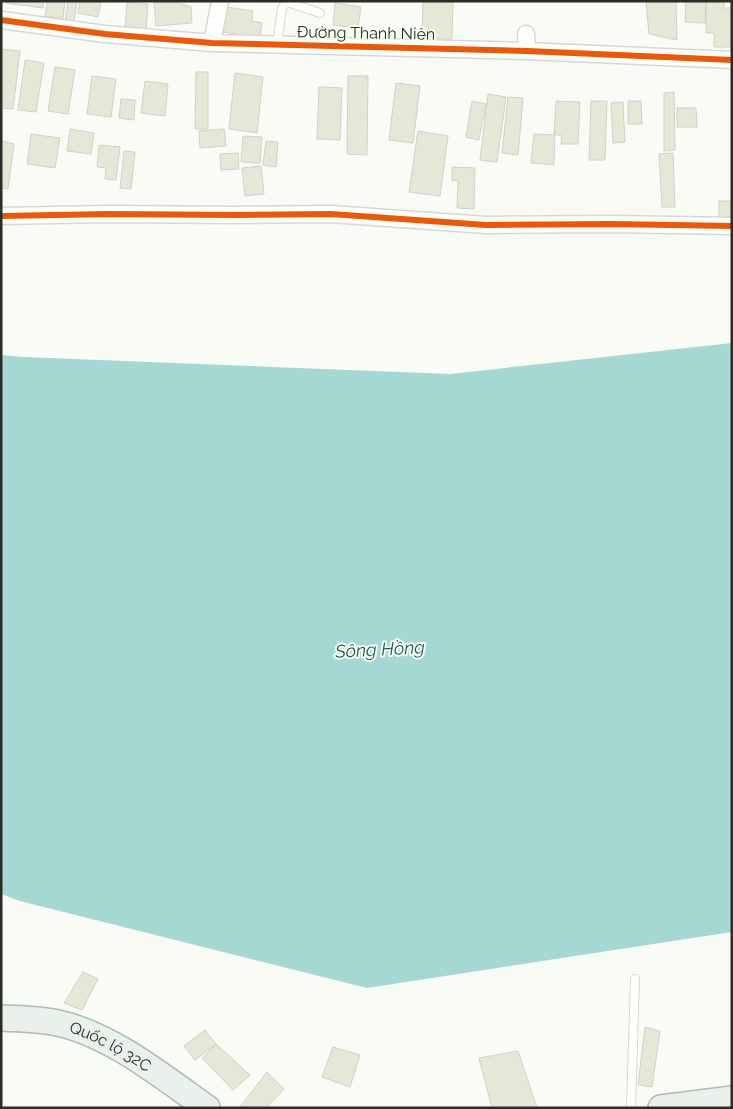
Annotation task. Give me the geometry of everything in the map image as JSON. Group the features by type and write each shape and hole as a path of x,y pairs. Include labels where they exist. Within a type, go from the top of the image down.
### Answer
{"main road":[{"name":"Quốc lộ 32C","path":"1,1018 58,1023 83,1030 138,1060 207,1108"},
{"path":"661,1108 732,1100"}],"street":[{"path":"212,43 220,1"},
{"name":"Đường Thanh Niên","path":"1,20 105,34 212,43 527,51 732,60"},
{"path":"526,34 527,51"},
{"path":"1,216 331,214 486,225 612,224 732,226"}],"lane":[{"path":"277,45 282,8 287,2 320,13"},
{"path":"631,1108 634,979"},
{"path":"730,1108 732,1100"}],"water":[{"name":"Sông Hồng","path":"732,343 732,932 367,988 20,901 1,894 1,355 450,374"}],"building":[{"path":"6,1 44,1 43,8 6,3"},
{"path":"47,1 65,1 63,19 45,16"},
{"path":"68,1 77,1 74,21 65,22"},
{"path":"80,1 101,1 98,17 78,13"},
{"path":"127,1 141,1 141,4 148,4 146,30 125,29"},
{"path":"154,1 174,1 191,7 192,23 156,26"},
{"path":"423,1 453,1 452,39 422,39"},
{"path":"646,1 676,1 677,40 649,34"},
{"path":"686,1 706,1 705,23 685,22"},
{"path":"706,1 724,1 724,8 732,8 732,47 714,47 714,33 706,33"},
{"path":"335,3 361,7 358,28 333,25"},
{"path":"226,7 253,11 252,21 262,23 260,38 223,32"},
{"path":"1,49 20,51 13,109 1,108"},
{"path":"25,60 44,63 36,112 18,110"},
{"path":"55,67 75,70 68,114 48,111"},
{"path":"196,72 208,72 208,129 195,129"},
{"path":"235,73 263,77 257,133 229,129"},
{"path":"92,76 116,79 111,117 87,114"},
{"path":"348,76 368,76 367,155 347,154"},
{"path":"145,81 168,84 165,116 141,113"},
{"path":"396,83 420,86 413,143 389,140"},
{"path":"319,87 342,88 340,140 317,139"},
{"path":"674,92 675,150 664,151 664,93"},
{"path":"488,94 506,97 497,162 480,160"},
{"path":"508,97 523,98 518,155 502,153"},
{"path":"121,99 135,100 134,120 119,118"},
{"path":"472,101 486,104 479,140 466,137"},
{"path":"556,101 580,102 578,144 561,144 562,135 554,135"},
{"path":"591,101 607,101 605,160 589,160"},
{"path":"628,101 641,101 642,124 628,124"},
{"path":"623,102 625,142 613,143 611,103"},
{"path":"677,108 696,108 697,127 677,127"},
{"path":"70,129 94,133 91,154 67,151"},
{"path":"224,129 226,146 200,148 199,131"},
{"path":"555,130 554,165 531,163 534,134 554,135"},
{"path":"418,131 448,136 440,196 409,192"},
{"path":"31,134 60,138 55,168 27,164"},
{"path":"243,136 262,137 260,163 241,162"},
{"path":"1,141 14,144 8,189 1,188"},
{"path":"266,141 278,142 276,167 263,165"},
{"path":"99,145 120,147 116,180 105,179 106,168 97,167"},
{"path":"124,151 135,152 131,189 120,188"},
{"path":"238,153 239,169 221,170 220,154"},
{"path":"673,153 675,207 662,207 659,154"},
{"path":"261,166 264,194 245,196 242,168"},
{"path":"452,167 475,168 474,209 457,208 458,181 452,180"},
{"path":"719,201 732,201 732,222 719,222"},
{"path":"83,972 98,979 82,1010 64,1003"},
{"path":"645,1027 660,1031 652,1087 638,1085"},
{"path":"205,1030 216,1044 195,1060 184,1046"},
{"path":"216,1044 250,1075 233,1090 202,1058"},
{"path":"333,1047 360,1055 350,1087 322,1077"},
{"path":"518,1051 537,1108 492,1108 479,1058"},
{"path":"267,1072 284,1089 266,1108 240,1107"}],"cycle path":[{"path":"1,20 105,34 212,43 527,51 732,60"},
{"path":"1,216 331,214 486,225 612,224 732,226"}]}
